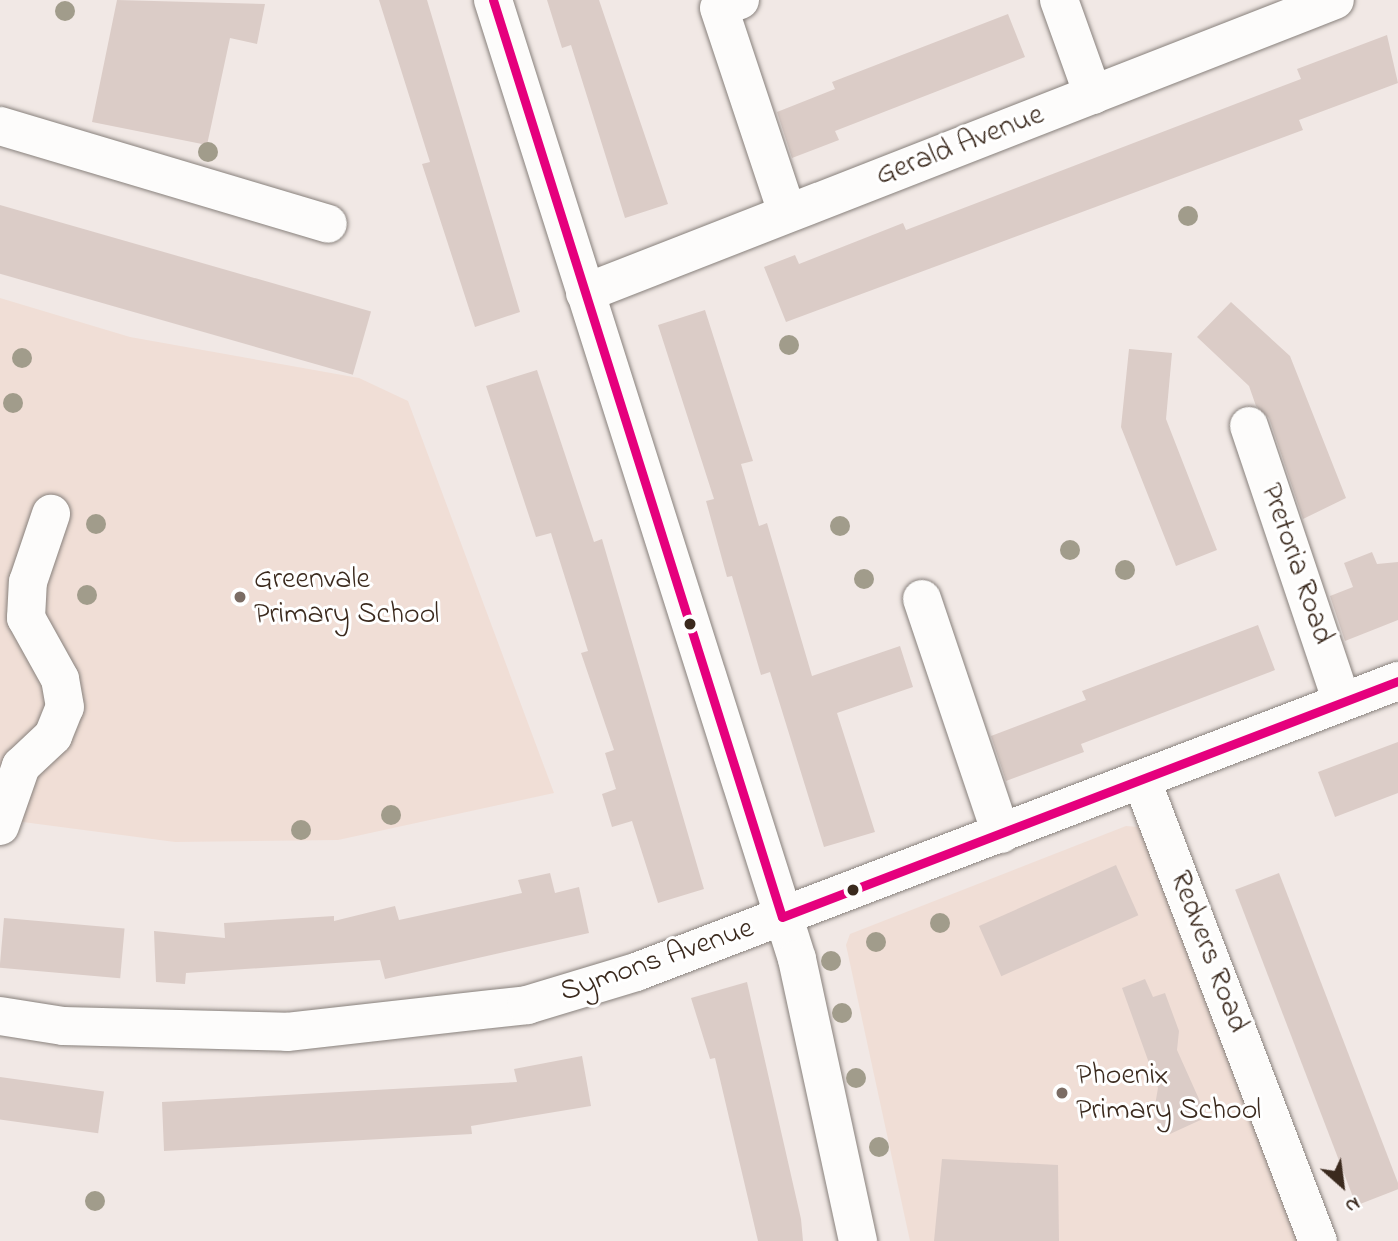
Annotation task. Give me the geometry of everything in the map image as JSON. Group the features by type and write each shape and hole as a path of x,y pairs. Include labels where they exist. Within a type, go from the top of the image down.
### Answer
{"street":[{"path":"493,0 811,1013 858,1241"},
{"path":"740,0 719,8 787,212"},
{"path":"1059,0 1093,95"},
{"name":"Gerald Avenue","path":"585,293 1335,0"},
{"path":"0,126 328,224"},
{"name":"Pretoria Road","path":"1249,426 1342,702"},
{"path":"0,826 21,766 53,736 65,706 55,668 26,618 28,582 51,514"},
{"path":"922,599 1001,834"},
{"name":"Symons Avenue","path":"0,1016 63,1026 287,1032 383,1024 527,1004 636,972 782,918 1398,681"},
{"name":"Redvers Road","path":"1142,781 1318,1241"}],"shaded area":[{"name":"Greenvale Primary School","path":"0,298 130,337 359,378 408,401 554,793 338,840 175,842 0,819"},
{"name":"Phoenix Primary School","path":"1126,826 1138,827 1146,835 1302,1241 910,1241 846,945 850,934"}],"building":[{"path":"117,0 265,4 257,44 230,38 207,145 92,122"},
{"path":"379,0 427,0 520,312 475,327 422,164 430,162"},
{"path":"547,0 599,0 668,204 625,218 571,45 562,48"},
{"path":"1008,14 1025,57 835,131 839,140 792,158 777,112 835,89 832,82"},
{"path":"1387,35 1398,83 1299,120 1303,130 786,322 764,267 795,255 799,264 903,223 906,230 1301,79 1297,69"},
{"path":"0,205 371,311 353,375 0,274"},
{"path":"1231,302 1290,356 1346,498 1303,519 1269,418 1256,406 1249,386 1197,337"},
{"path":"705,310 753,461 741,464 759,526 767,523 812,676 900,646 913,687 837,713 875,832 824,847 770,672 761,675 732,576 727,577 706,501 714,499 658,325"},
{"path":"1129,349 1172,353 1166,419 1217,550 1176,566 1121,427"},
{"path":"537,370 594,542 602,539 704,889 658,903 632,821 612,827 602,794 616,789 605,753 614,750 581,653 588,651 551,533 536,537 486,386"},
{"path":"1372,552 1377,564 1398,562 1398,620 1345,641 1330,596 1353,587 1344,563"},
{"path":"1258,625 1275,670 1081,744 1084,752 1006,781 991,736 1086,700 1082,691"},
{"path":"1398,742 1398,793 1335,817 1318,772"},
{"path":"1116,865 1138,915 1001,976 979,926"},
{"path":"550,873 555,893 579,887 589,933 385,979 380,960 186,973 185,984 156,982 154,931 225,938 224,923 334,916 334,921 395,906 399,920 522,893 518,880"},
{"path":"1279,873 1398,1183 1398,1189 1356,1205 1235,890"},
{"path":"4,918 125,929 120,978 0,968"},
{"path":"1145,979 1153,997 1165,993 1179,1031 1177,1050 1207,1117 1170,1134 1153,1117 1158,1088 1122,988"},
{"path":"747,982 801,1219 803,1241 758,1241 715,1058 710,1059 691,998"},
{"path":"582,1056 591,1106 471,1126 472,1134 164,1151 162,1102 517,1082 514,1069"},
{"path":"0,1077 104,1092 98,1133 0,1119"},
{"path":"942,1159 1058,1165 1059,1241 934,1241"}],"transit line":[{"path":"493,0 782,917 1398,681"}],"place":[{"name":"Greenvale Primary School","path":"240,597"},
{"name":"Phoenix Primary School","path":"1062,1093"}]}
